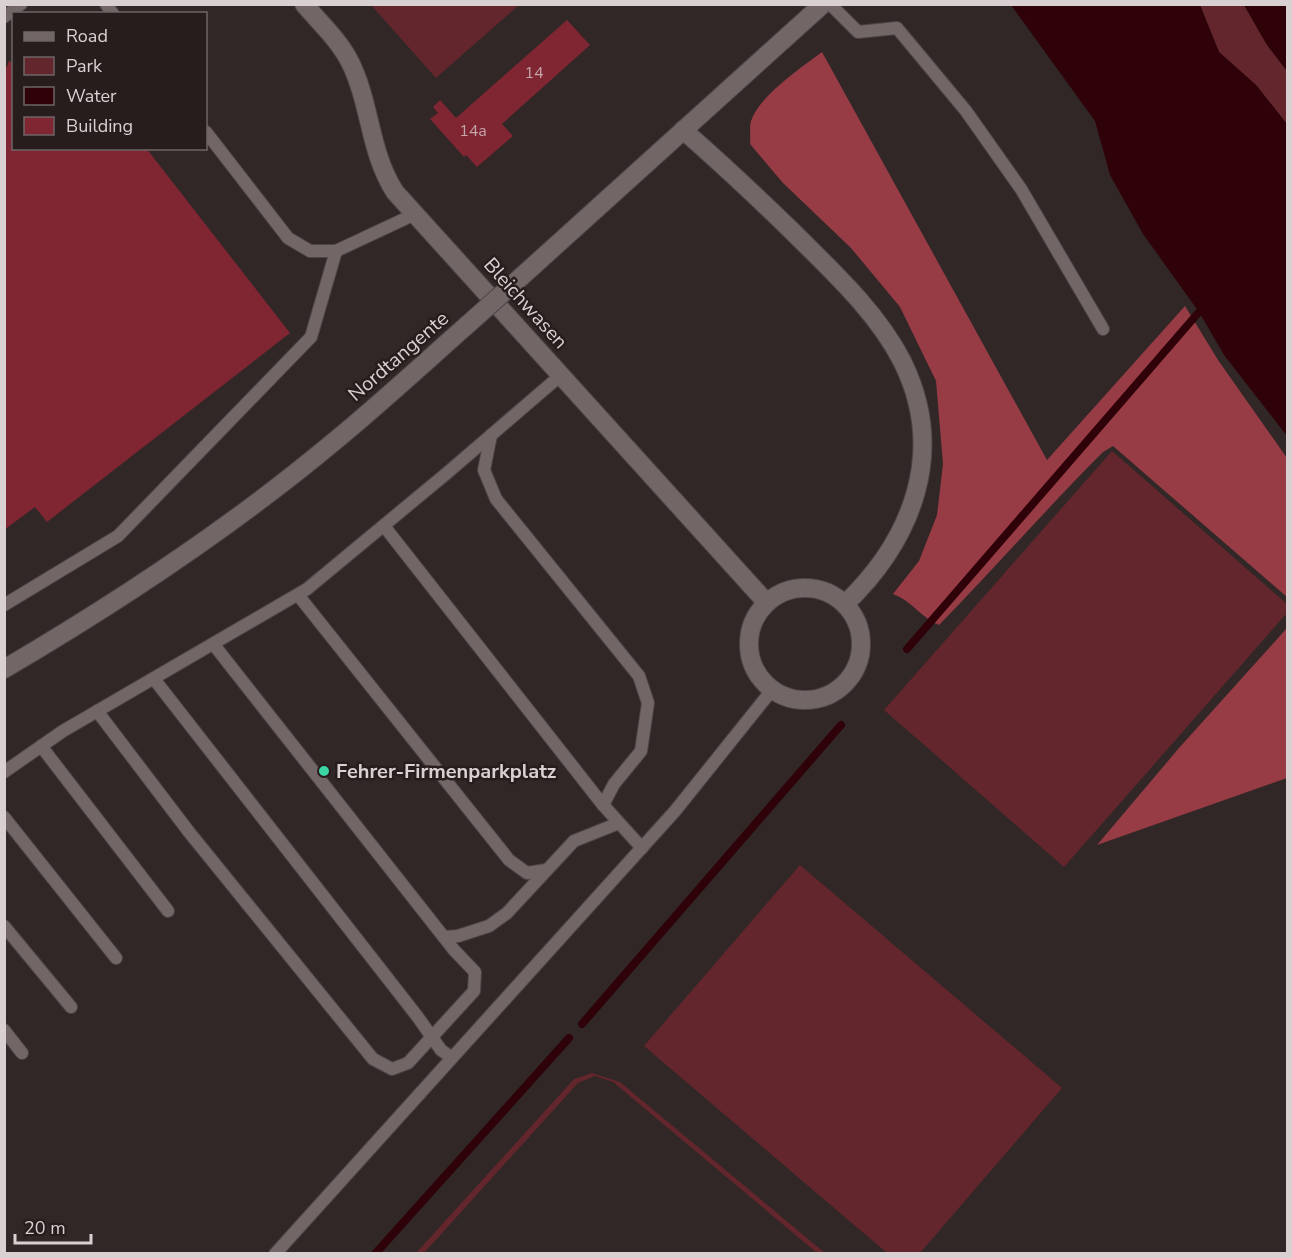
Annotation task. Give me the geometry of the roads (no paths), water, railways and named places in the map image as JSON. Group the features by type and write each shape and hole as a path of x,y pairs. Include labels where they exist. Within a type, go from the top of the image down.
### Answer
{"street":[{"name":"Bleichwasen","path":"304,4 339,44 350,62 358,81 383,174 415,214 766,602"},
{"name":"Nordtangente","path":"4,669 151,578 249,508 335,440 521,277 823,4"},
{"path":"683,130 726,167 839,278 880,327 901,360 912,387 919,412 922,459 914,500 899,537 883,562 845,604"},
{"path":"795,588 812,588 830,594 845,604 856,622 861,639 860,656 852,674 842,686 828,695 811,700 790,698 772,690 753,667 748,650 749,634 754,619 766,602 795,588"}],"lane":[{"path":"4,17 21,4"},
{"path":"830,4 858,32 897,28 966,111 1022,189 1103,328"},
{"path":"207,133 288,238 310,251 336,251 415,214"},
{"path":"4,605 118,536 311,337 336,251"},
{"path":"4,772 97,711 214,645 298,594 384,526 561,375"},
{"path":"491,435 484,470 496,499 639,676 648,703 641,751 614,784 603,805"},
{"path":"384,526 603,805 642,848"},
{"path":"298,594 509,860 527,873 546,870"},
{"path":"97,711 189,832 373,1059 392,1069 408,1063 474,991 475,972 444,937 214,645"},
{"path":"154,679 441,1050 452,1058"},
{"path":"275,1254 675,811 772,690"},
{"path":"41,746 168,911"},
{"path":"4,817 116,958"},
{"path":"444,937 458,936 489,926 507,913 574,841 619,823"},
{"path":"4,926 71,1007"},
{"path":"4,1030 22,1053"}],"water":[{"path":"1011,5 1200,5 1219,52 1256,85 1287,124 1287,436 1224,355 1199,312 1143,234 1110,175 1095,121"},
{"path":"1244,5 1287,5 1287,71 1267,45"}],"waterway":[{"path":"907,649 1199,312"},
{"path":"582,1024 841,725"},
{"path":"375,1254 569,1038"}],"place":[{"name":"Fehrer-Firmenparkplatz","path":"324,771"}]}
